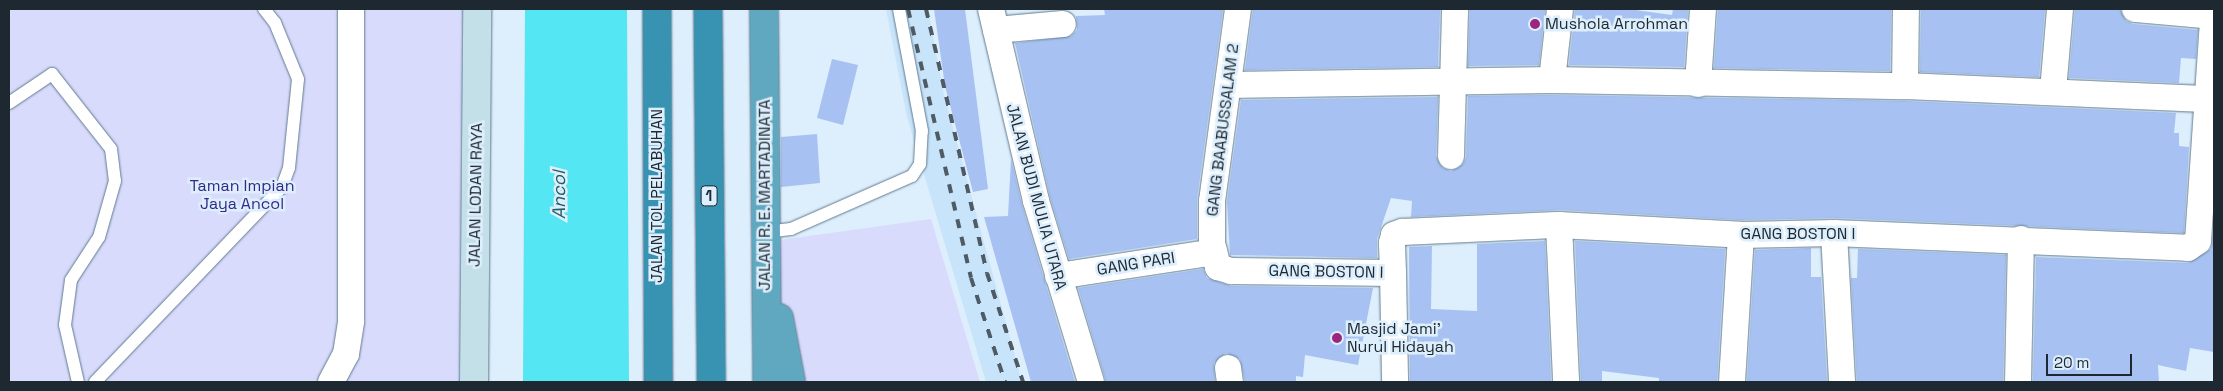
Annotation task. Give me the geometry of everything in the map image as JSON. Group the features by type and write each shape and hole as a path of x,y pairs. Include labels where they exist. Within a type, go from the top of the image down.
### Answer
{"highway":[{"name":"JALAN TOL PELABUHAN","path":"657,9 658,382"},
{"name":"1","path":"708,9 712,382"},
{"name":"1","path":"712,382 713,9"},
{"name":"JALAN R. E. MARTADINATA","path":"764,9 767,382"},
{"path":"766,237 791,382"}],"main road":[{"name":"JALAN LODAN RAYA","path":"474,382 478,9"}],"street":[{"path":"331,382 346,354 351,321 349,228 351,9"},
{"name":"GANG BAABUSSALAM 2","path":"1214,252 1212,201 1238,9"},
{"path":"1451,156 1456,81 1455,9"},
{"path":"1552,80 1560,9"},
{"path":"1698,84 1703,9"},
{"path":"1905,86 1906,9"},
{"path":"2052,91 2060,9"},
{"path":"2135,9 2214,13"},
{"name":"GANG BOSTON I","path":"1214,252 1222,270 1393,272 1392,243 1394,235 1402,232 1559,225 1741,235 1834,233 2021,238 2188,248 2198,241 2208,173 2205,99 2214,13"},
{"path":"993,19 1063,24"},
{"name":"JALAN BUDI MULIA UTARA","path":"993,19 1014,115 1058,276 1091,382"},
{"path":"1228,85 1552,80 1698,84 1905,86 2205,99"},
{"path":"1559,225 1566,382"},
{"path":"1834,233 1842,382"},
{"path":"1732,382 1741,235"},
{"path":"2018,382 2021,238"},
{"name":"GANG PARI","path":"1058,276 1214,252"},
{"path":"1393,272 1394,382"}],"lane":[{"path":"95,382 282,187 289,168 298,79 274,24 264,9"},
{"path":"766,237 791,229 912,176 920,164 922,131 899,9"},
{"path":"9,103 52,74 111,149 115,181 99,237 71,280 65,325 78,382"}],"shaded area":[{"path":"886,9 928,9 944,95 1022,382 986,382 907,117"}],"green space":[{"name":"Taman Impian Jaya Ancol","path":"9,9 477,9 474,382 9,382"},
{"path":"931,219 980,382 791,382 766,242"}],"water":[{"name":"Ancol","path":"525,9 627,9 629,382 523,382"}],"building":[{"path":"934,9 965,9 988,189 973,192 945,86"},
{"path":"1104,9 1223,9 1197,199 1197,239 1069,259 1050,197 1015,43 1071,36 1077,30 1076,16 1105,15"},
{"path":"1253,9 1440,9 1438,67 1245,70"},
{"path":"1470,9 1545,9 1539,65 1468,66"},
{"path":"1575,9 1628,9 1672,15 1673,9 1688,9 1684,67 1569,65"},
{"path":"1718,9 1891,9 1890,71 1714,68"},
{"path":"1921,9 2045,9 2039,77 1920,72"},
{"path":"2075,9 2120,9 2126,21 2133,24 2198,30 2196,59 2181,58 2179,83 2069,78"},
{"path":"832,59 858,65 843,125 817,118"},
{"path":"1552,95 1905,101 2176,113 2174,133 2179,133 2179,146 2189,147 2184,233 1835,218 1741,220 1560,210 1411,217 1412,201 1391,198 1377,239 1377,258 1230,255 1227,202 1241,100 1438,97 1436,156 1443,168 1451,171 1463,164 1466,157 1468,96"},
{"path":"817,134 820,183 781,187 781,137"},
{"path":"1011,159 1022,205 1075,382 1031,382 984,217 1008,216"},
{"path":"2214,223 2214,352 2190,348 2186,371 2158,365 2159,382 2033,382 2036,257 2188,263 2211,249"},
{"path":"1545,241 1551,382 1410,382 1409,247 1432,246 1431,309 1477,311 1477,244"},
{"path":"1575,241 1725,249 1717,382 1659,382 1659,378 1602,371 1602,382 1581,382"},
{"path":"1811,248 1811,277 1821,277 1827,382 1747,382 1755,250"},
{"path":"1858,249 2006,255 2003,382 1857,382 1851,278 1857,278"},
{"path":"1203,269 1207,278 1231,286 1373,288 1358,365 1305,355 1303,377 1296,376 1296,382 1245,382 1240,359 1226,353 1214,363 1215,382 1106,382 1078,288"}],"railway":[{"path":"908,9 971,278 1005,382"},
{"path":"926,9 987,273 1023,382"}],"place":[{"name":"Mushola Arrohman","path":"1535,24"},
{"name":"Masjid Jami' Nurul Hidayah","path":"1337,338"}]}
